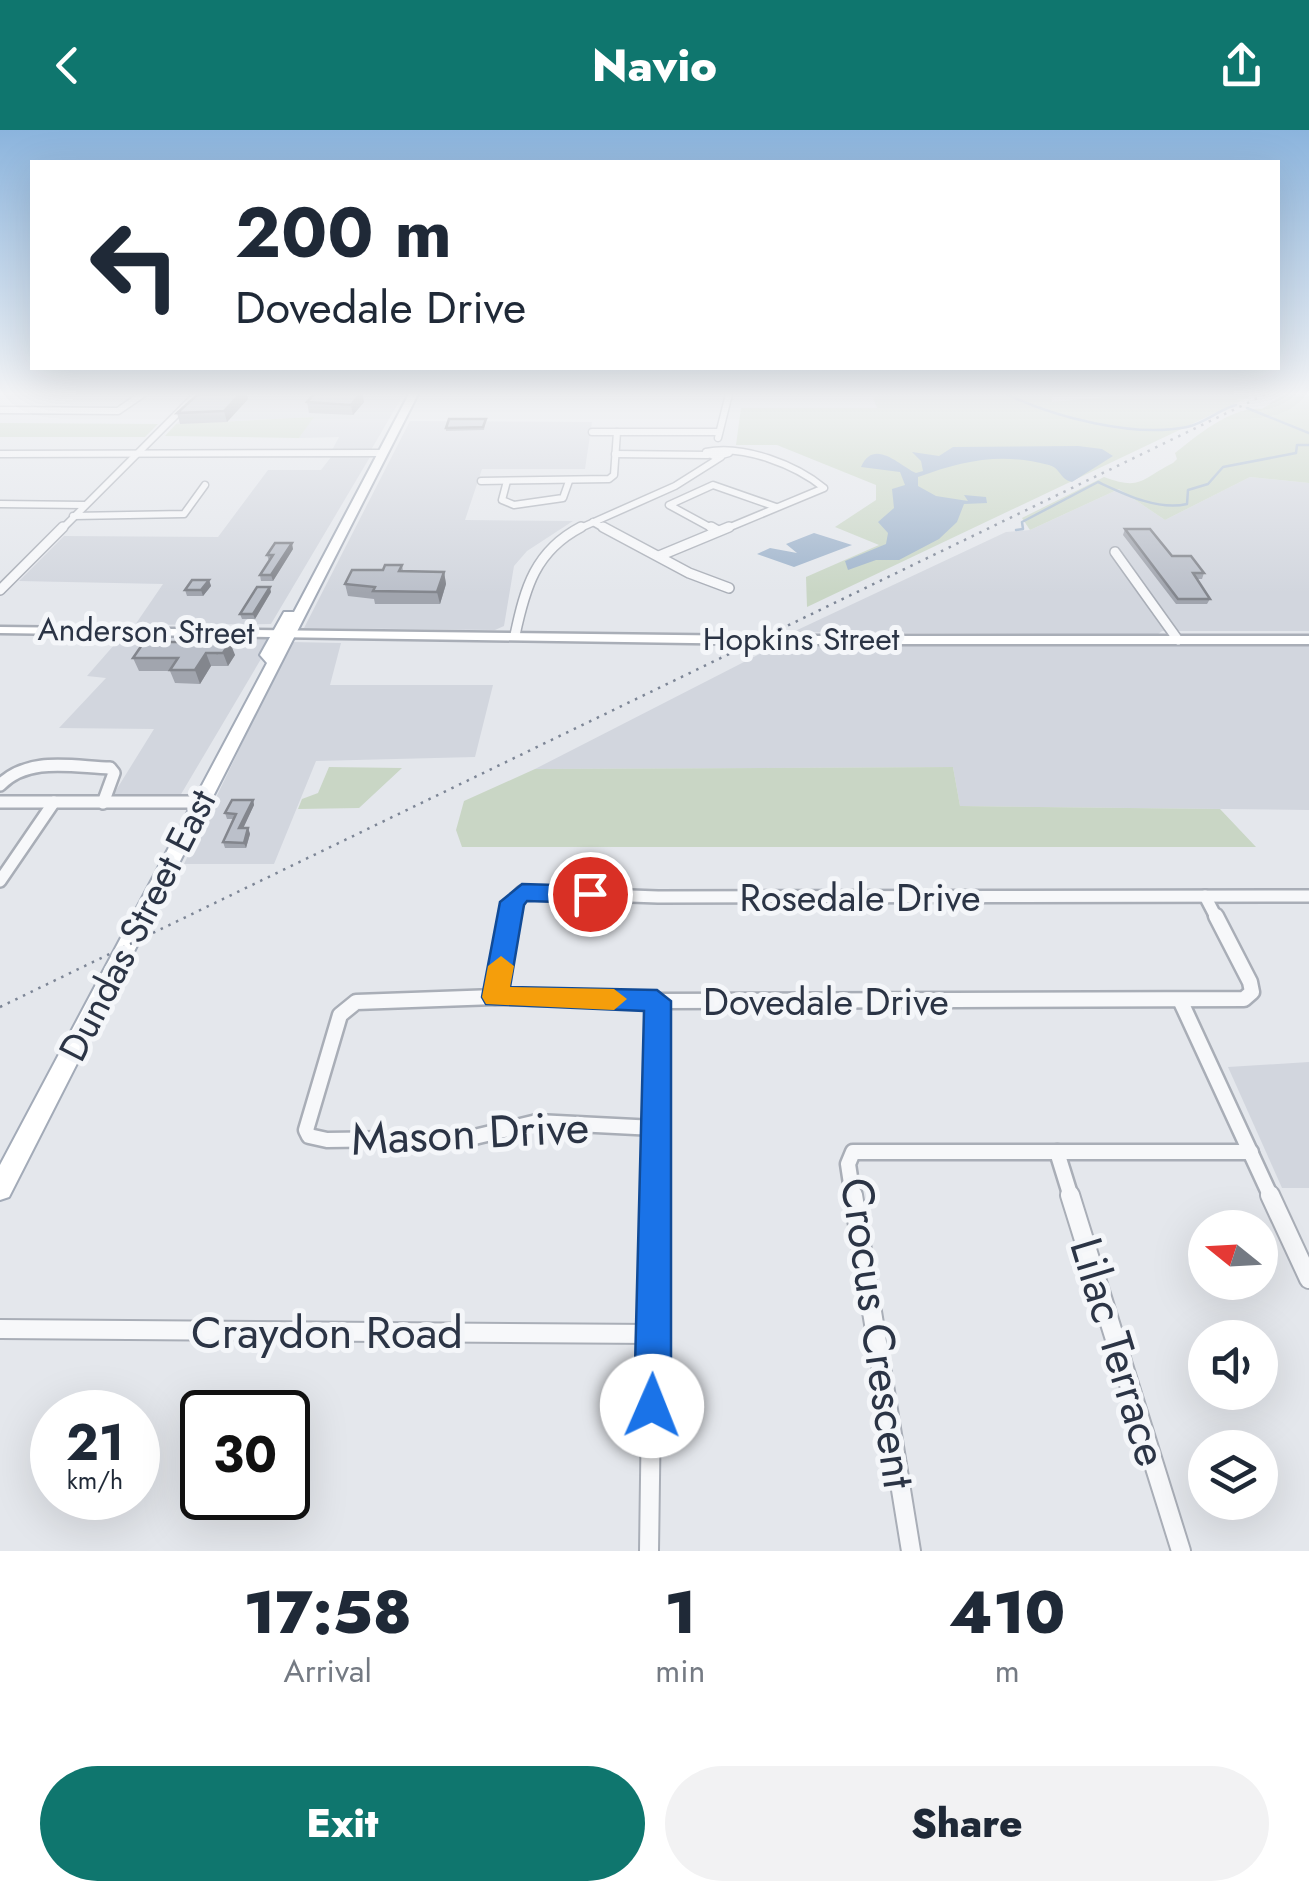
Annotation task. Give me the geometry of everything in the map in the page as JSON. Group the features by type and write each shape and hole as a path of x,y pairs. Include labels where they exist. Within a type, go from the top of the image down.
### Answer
{"main road":[{"name":"Dundas Street East","path":"0,1189 272,661 282,654 286,633 304,612 302,606 379,460"},
{"name":"Anderson Street","path":"2,630 286,633"},
{"name":"Hopkins Street","path":"286,633 1309,640"}],"street":[{"path":"0,590 127,460"},
{"path":"481,481 569,482 611,478 614,460"},
{"path":"693,478 705,460"},
{"path":"514,635 532,570 558,542 592,522 693,478 717,460"},
{"path":"659,556 824,488 768,460"},
{"path":"507,481 502,500 512,505 563,498 569,482"},
{"path":"73,516 184,514 205,485"},
{"path":"718,531 669,505 712,485 776,507"},
{"path":"0,504 84,505"},
{"path":"592,522 729,588"},
{"path":"1115,552 1178,640"},
{"path":"0,785 11,773 26,768 110,768 114,773 103,803"},
{"path":"0,802 200,802"},
{"path":"0,881 54,802"},
{"name":"Rosedale Drive","path":"495,997 512,902 522,892 658,897 1309,896"},
{"name":"Dovedale Drive","path":"327,1056 340,1015 356,1002 495,997 1180,1002 1244,998 1252,992 1205,896"},
{"path":"649,1551 657,1001"},
{"path":"1180,1002 1309,1279"},
{"name":"Mason Drive","path":"327,1056 306,1119 306,1130 316,1138 470,1138 537,1122 655,1128"},
{"name":"Crocus Crescent","path":"911,1551 848,1164 854,1152 1251,1152"},
{"name":"Lilac Terrace","path":"1056,1152 1181,1551"},
{"name":"Craydon Road","path":"0,1330 654,1334"}],"shaded area":[{"path":"328,460 368,460 271,624 135,625 163,584 19,581 64,536 218,537 268,470 321,470"},
{"path":"390,460 586,460 585,469 482,469 465,520 573,521 527,551 514,566 504,626 495,630 304,628"},
{"path":"1250,477 1309,483 1309,631 1162,631 1157,635 793,632 1006,532 1030,530 1119,489 1165,520"},
{"path":"121,637 274,637 177,801 110,800 154,729 59,728 106,678 87,676"},
{"path":"291,642 341,643 330,685 493,685 475,757 316,761 274,864 184,864"},
{"path":"781,643 1309,646 1309,810 960,806 953,767 535,769"},
{"path":"1309,1062 1309,1188 1282,1188 1228,1067"}],"green space":[{"path":"815,460 1116,460 807,607 806,577 879,545 835,527 876,500 876,485"},
{"path":"1309,460 1309,483 1250,477 1165,520 1119,489 1030,530 1022,518 1104,477 1134,483 1173,463"},
{"path":"329,767 402,768 359,808 298,809 302,799 318,793"},
{"path":"953,767 960,806 1220,809 1256,847 462,847 456,830 464,801 535,769"}],"water":[{"path":"865,460 894,460 916,473 923,471 921,461 987,460 918,477 918,486 936,496 968,501 964,495 986,497 987,503 964,504 957,522 939,539 899,560 876,560 848,570 845,561 886,544 888,533 878,522 894,508 892,489 905,485 900,472 861,467"},
{"path":"1025,460 1106,460 1072,482 1053,466"},
{"path":"814,533 852,545 794,567 757,554 770,548 797,553 786,544"}],"building":[{"path":"1125,529 1150,529 1172,556 1191,556 1204,573 1193,573 1210,599 1178,599"},
{"path":"275,543 292,543 271,575 260,575 273,555 267,555"},
{"path":"385,565 402,565 399,571 444,572 437,592 373,591 375,587 345,584 352,570 383,570"},
{"path":"192,580 209,580 201,590 185,590"},
{"path":"257,587 270,587 253,614 240,614"},
{"path":"197,630 220,630 212,642 230,642 223,653 206,653 195,670 170,670 178,658 133,658 144,642 189,642"},
{"path":"232,800 253,800 239,828 248,828 244,843 223,842 236,814 225,813"}],"waterway":[{"path":"1016,530 1023,529 1022,522 1098,482 1130,496 1176,506 1187,504 1188,490 1208,484 1223,467 1258,460"}],"railway":[{"path":"0,1007 1129,460"}],"slow traffic":[{"path":"501,966 495,997 614,999"}],"route":[{"path":"590,894 522,892 512,902 495,997 657,1001 652,1406"}]}
